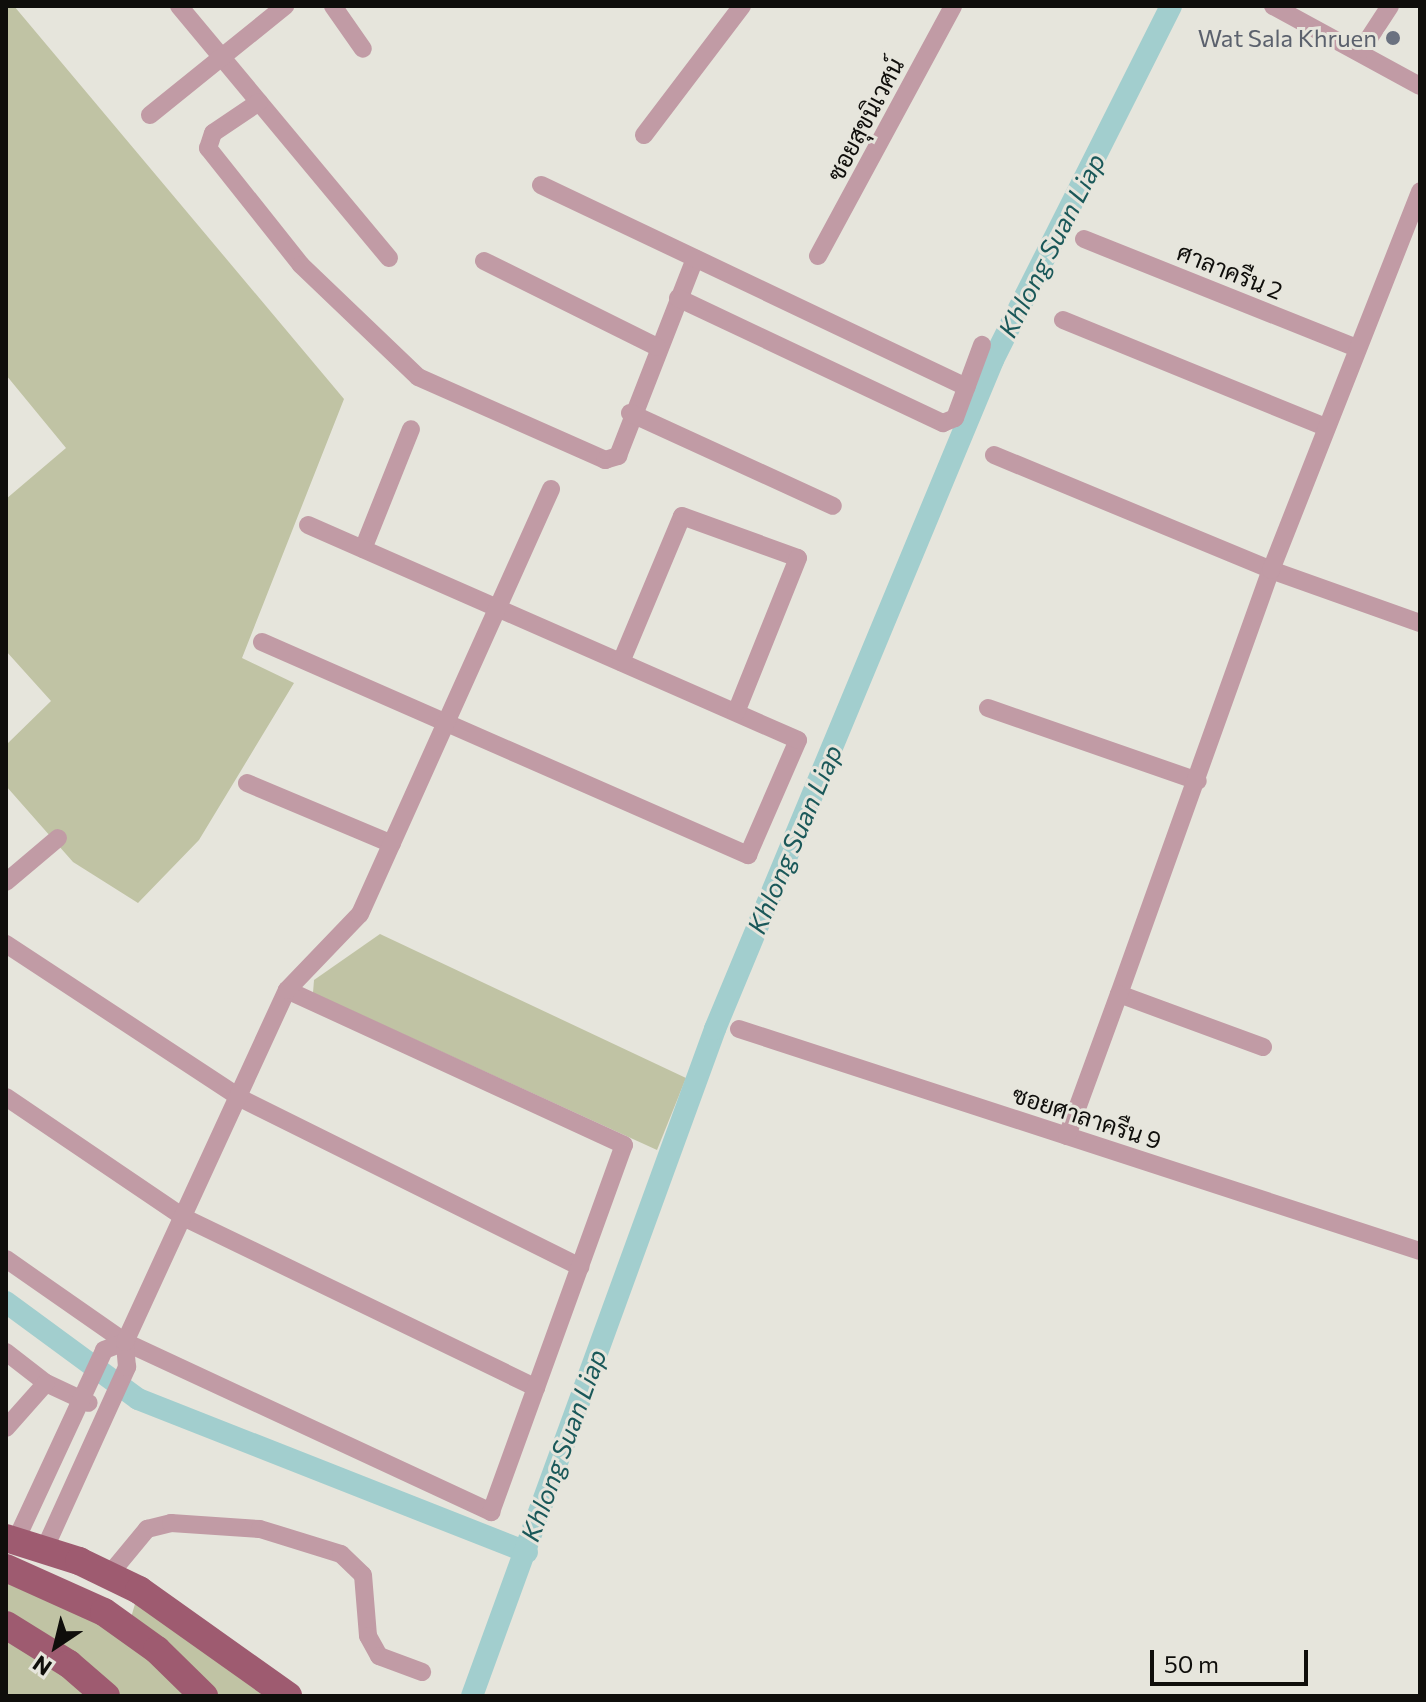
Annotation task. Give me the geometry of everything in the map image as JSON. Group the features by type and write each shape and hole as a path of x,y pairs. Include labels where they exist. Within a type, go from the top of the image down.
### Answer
{"main road":[{"path":"11,1539 45,1548 109,1575 198,1627 288,1696"},
{"path":"6,1568 77,1596 157,1650 204,1696"},
{"path":"6,1625 106,1696"}],"street":[{"path":"179,6 389,258"},
{"path":"150,115 223,61 285,6"},
{"path":"333,6 363,49"},
{"path":"644,135 742,6"},
{"name":"ซอยสุขนิเวศน์","path":"818,256 953,6"},
{"path":"1273,6 1362,49 1420,86"},
{"path":"1362,49 1390,6"},
{"path":"259,102 213,133 208,148 301,265 391,358 418,377 605,460 618,456 630,413 695,258"},
{"path":"541,185 967,387"},
{"path":"1067,1136 1198,781 1271,570 1420,191"},
{"name":"ศาลาครืน 2","path":"1084,239 1357,348"},
{"path":"484,261 657,347"},
{"path":"678,298 943,423 955,418 982,345"},
{"path":"1063,320 1325,427"},
{"path":"630,413 833,506"},
{"path":"363,549 411,429"},
{"path":"994,455 1271,570 1420,623"},
{"path":"45,1548 127,1367 125,1342 185,1218 287,990 360,914 551,489"},
{"path":"621,662 682,516 798,558 736,712"},
{"path":"262,642 748,855 798,740 308,525"},
{"path":"988,708 1198,781"},
{"path":"247,783 392,844"},
{"path":"6,882 58,838"},
{"path":"6,944 240,1098 580,1267"},
{"path":"6,1259 125,1342 491,1512 624,1145 287,990"},
{"path":"1119,994 1263,1047"},
{"name":"ซอยศาลาครืน 9","path":"739,1029 1420,1251"},
{"path":"6,1097 185,1218 536,1388"},
{"path":"11,1539 104,1350 125,1342"},
{"path":"6,1352 46,1383 84,1391 110,1405"},
{"path":"6,1428 46,1383"},
{"path":"109,1575 147,1529 171,1523 260,1529 341,1554 363,1575 368,1636 379,1656 422,1672"}],"green space":[{"path":"6,6 14,6 344,399 242,658 294,683 199,840 138,903 73,862 6,786 6,745 51,701 6,651 6,499 66,448 6,375"},
{"path":"380,934 686,1078 657,1150 313,993 314,980"},
{"path":"6,1581 128,1628 139,1590 285,1696 6,1696"}],"waterway":[{"name":"Khlong Suan Liap","path":"472,1696 715,1029 993,360 1171,6"},
{"path":"6,1302 138,1399 527,1552"}],"place":[{"name":"Wat Sala Khruen","path":"1393,38"}]}
